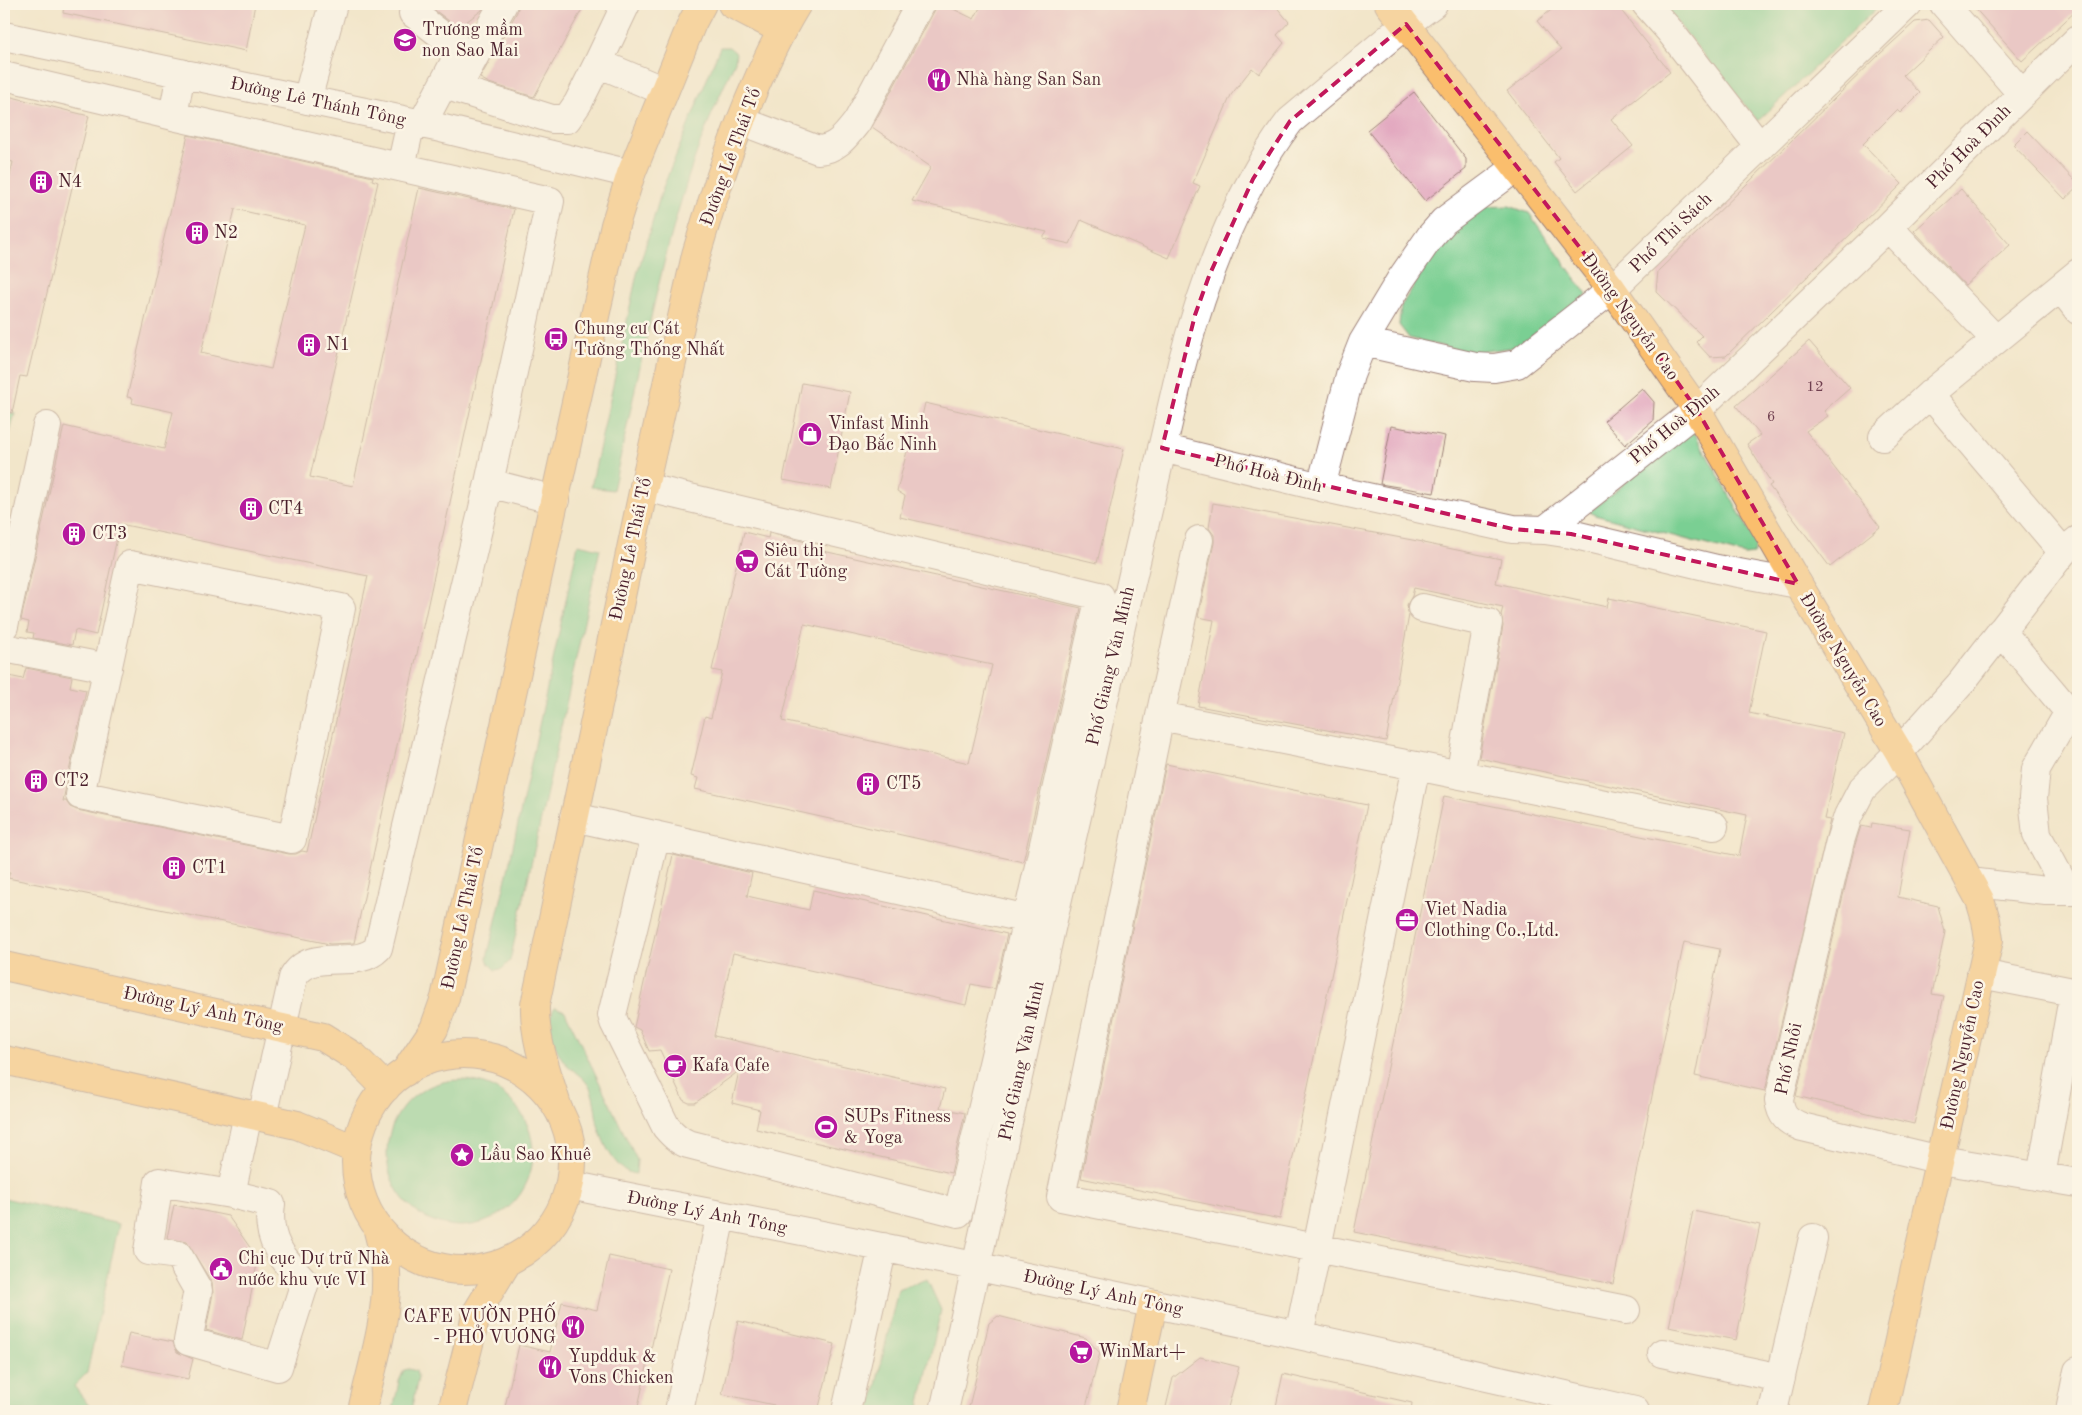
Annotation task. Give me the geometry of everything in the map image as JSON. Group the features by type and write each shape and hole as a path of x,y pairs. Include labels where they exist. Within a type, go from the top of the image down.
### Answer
{"main road":[{"name":"Đường Lê Thái Tổ","path":"377,1227 369,1214 358,1186 356,1171 357,1150 367,1114 396,1080 434,1029 446,998 615,225 631,174 664,91 702,4"},
{"path":"732,4 782,30"},
{"name":"Đường Lê Thái Tổ","path":"558,1109 538,1040 535,1005 644,487 696,256 742,121 782,30 797,4"},
{"name":"Đường Nguyễn Cao","path":"1389,4 1612,289 1697,410 1798,584 1899,752 1980,900 1989,940 1883,1411"},
{"name":"Đường Lý Anh Tông","path":"4,966 326,1038 362,1063 396,1080"},
{"path":"377,1227 400,1250 413,1258 444,1269 476,1270 508,1261 536,1243 558,1216 570,1185 571,1145 558,1109 536,1081 506,1062 472,1054 438,1057 396,1080"},
{"path":"4,1060 306,1128 357,1150"},
{"path":"362,1411 375,1356 386,1290 384,1253 377,1227"},
{"path":"452,1411 477,1312 508,1261"},
{"path":"1130,1411 1154,1304"}],"street":[{"path":"307,100 333,4"},
{"path":"423,125 457,89 503,4"},
{"path":"457,89 552,119 568,119 578,104 626,4"},
{"path":"742,121 818,150 828,150 835,146 857,122 920,4"},
{"name":"Phố Giang Văn Minh","path":"944,1411 977,1267 1040,922 1195,315 1232,222 1265,157 1290,121 1406,24 1433,4"},
{"path":"1646,4 1669,30 1760,147"},
{"name":"Phố Thi Sách","path":"1363,342 1475,367 1494,368 1516,364 1612,289 1908,4"},
{"path":"1944,4 2022,94"},
{"path":"401,167 461,50 413,13"},
{"name":"Đường Lê Thánh Tông","path":"4,36 423,125 631,174"},
{"name":"Phố Hoà Đình","path":"1162,448 1513,529 1545,530 1697,410 2078,39"},
{"path":"598,63 664,91"},
{"path":"173,116 181,73"},
{"path":"4,76 173,116 550,200 489,483 378,948 367,956 312,962 303,966 293,978 283,1027 231,1194"},
{"path":"1321,486 1350,375 1363,342 1401,279 1430,236 1444,221 1517,167"},
{"path":"1888,226 1996,340"},
{"path":"1882,437 1930,394 2070,280 2078,310"},
{"path":"1930,394 2071,546"},
{"path":"4,626 46,426"},
{"path":"489,483 555,500"},
{"path":"644,487 1100,596 1040,922 958,1213 688,1144 680,1141 672,1134 653,1100 612,1015 656,835"},
{"path":"1545,530 1571,534 1717,570 1798,584"},
{"path":"1199,540 1160,716 1061,1197 1626,1310"},
{"name":"Phố Nhồi","path":"2071,546 1961,683 1899,752 1862,789 1848,816 1840,841 1779,1100 1782,1114 1786,1120 1802,1127 1940,1160 2078,1183"},
{"path":"130,565 341,608 292,839 80,795 108,668 130,565"},
{"path":"1422,608 1488,622 1460,775"},
{"path":"2001,631 2074,710 2036,769 2033,798 2038,835 2073,891"},
{"path":"4,648 108,668"},
{"path":"1160,716 1714,826"},
{"path":"1299,1335 1416,766"},
{"path":"574,817 1040,922"},
{"path":"1970,882 2046,891 2073,891"},
{"path":"1981,974 2076,992 2041,1176"},
{"path":"159,1182 231,1194 271,1204 269,1220 274,1244 282,1257 305,1282 278,1368 188,1341 198,1290 178,1255 148,1251 159,1182"},
{"name":"Đường Lý Anh Tông","path":"570,1185 883,1247 1154,1304 1635,1411"},
{"path":"679,1411 722,1216"},
{"path":"1773,1411 1813,1238"},
{"path":"846,1411 883,1247"},
{"path":"1662,1353 1781,1378"},
{"path":"2070,1411 2078,1371"}],"highlighted area":[{"path":"1406,24 1612,289 1697,410 1798,584 1571,534 1513,529 1162,448 1195,315 1209,276 1253,179 1290,121"}],"green space":[{"path":"1662,4 1881,4 1758,121"},
{"path":"720,47 729,47 736,53 735,62 699,147 677,214 657,292 613,490 591,487 637,274 662,190"},
{"path":"1509,206 1529,213 1587,295 1517,347 1470,353 1409,338 1399,325 1401,306 1446,235 1483,207"},
{"path":"4,410 15,413 4,457"},
{"path":"1689,431 1695,434 1757,544 1753,554 1745,555 1589,512"},
{"path":"578,544 600,549 510,961 502,969 495,970 489,964 487,958 508,870"},
{"path":"555,1007 565,1011 637,1160 636,1174 628,1172 615,1162 599,1128 594,1100 588,1084 566,1064 556,1048 550,1026 550,1019"},
{"path":"460,1080 488,1086 511,1102 527,1125 533,1153 527,1181 511,1204 488,1220 460,1226 432,1220 409,1204 393,1181 387,1153 393,1125 409,1102 432,1086"},
{"path":"4,1198 119,1224 87,1373 74,1386 93,1411 4,1411"},
{"path":"927,1279 941,1310 918,1411 870,1411 898,1289"},
{"path":"404,1370 416,1371 418,1378 411,1411 393,1411 399,1381"}],"building":[{"path":"64,4 255,4 246,51 63,13"},
{"path":"427,4 485,4 482,10 458,28"},
{"path":"519,4 585,4 534,97 489,83 480,78 517,12"},
{"path":"938,4 943,4 974,19 982,4 1274,4 1289,22 1277,35 1284,43 1259,74 1252,68 1231,95 1193,183 1200,186 1169,258 1081,220 1070,244 1043,238 1047,232 912,201 931,167 872,127"},
{"path":"1559,4 1616,4 1670,72 1611,119 1633,146 1577,191 1554,162 1559,158 1507,91 1561,50 1537,21"},
{"path":"1971,4 2078,4 2078,9 2022,61"},
{"path":"1929,20 1944,37 1903,75 1920,93 1900,113 1897,110 1863,144 1902,184 1726,356 1710,357 1696,342 1702,336 1656,291 1658,271 1881,53 1915,22"},
{"path":"1414,92 1466,159 1466,169 1425,201 1367,130"},
{"name":"N4","path":"4,95 89,116 27,377 20,376 12,413 4,412 4,203 13,162 4,160"},
{"path":"2027,131 2078,184 2078,187 2065,199 2013,145"},
{"path":"188,135 373,177 372,180 378,182 310,477 353,486 419,188 514,209 354,943 330,944 8,878 10,872 4,871 4,675 23,679 26,668 72,677 70,687 86,690 63,801 66,801 70,807 289,854 296,854 302,851 307,852 368,576 120,524 96,635 75,630 72,645 33,638 34,633 27,632 29,622 21,620 64,426 164,449 173,412 132,403 133,398 127,397","holes":["235,209 305,225 271,369 201,353"]},
{"path":"1961,189 2010,245 1965,285 1914,231"},
{"path":"1809,341 1850,388 1824,411 1828,416 1806,431 1880,527 1830,567 1769,486 1772,484 1747,444 1760,435 1736,406"},
{"path":"802,383 850,392 831,489 783,480"},
{"path":"1642,388 1654,402 1653,421 1625,445 1604,421"},
{"path":"925,403 1124,449 1097,563 900,517 905,496 897,491 907,451 905,451 912,423 920,425"},
{"path":"1391,426 1445,436 1434,493 1380,484"},
{"path":"1213,503 1423,542 1501,559 1496,583 1607,607 1609,598 1766,631 1749,713 1844,733 1824,819 1830,820 1765,1091 1695,1076 1720,949 1684,942 1613,1284 1354,1232 1444,796 1739,856 1747,815 1479,758 1503,626 1501,615 1503,607 1414,588 1407,605 1409,615 1386,741 1198,706 1214,620 1198,617 1214,543 1214,535 1209,528"},
{"path":"744,532 768,538 769,533 806,542 805,547 1081,608 1023,862 695,789 698,778 691,776 705,716 711,718 722,672 712,670","holes":["804,624 992,665 969,763 782,721"]},
{"path":"1166,764 1367,805 1280,1219 1081,1178"},
{"path":"1872,823 1910,829 1898,897 1938,906 1945,932 1932,994 1944,996 1914,1124 1796,1096 1855,845 1861,826 1871,828"},
{"path":"673,855 752,873 747,896 809,910 813,890 1007,934 995,989 971,984 966,1005 733,953 714,1036 945,1089 940,1108 965,1113 951,1173 756,1129 760,1110 732,1103 739,1071 695,1103 683,1100 660,1050 649,1051 640,1030 634,1027"},
{"path":"174,1205 228,1216 258,1259 242,1340 206,1330 213,1293 212,1283 187,1242 167,1238"},
{"path":"1693,1211 1760,1225 1736,1340 1669,1327"},
{"path":"609,1256 669,1269 637,1411 504,1411 519,1345 550,1352 562,1302 597,1310"},
{"path":"998,1316 1086,1338 1100,1353 1085,1411 968,1411 989,1323"},
{"path":"738,1321 835,1344 818,1411 772,1411 774,1405 722,1394"},
{"path":"129,1333 173,1342 177,1352 193,1359 188,1379 122,1365"},
{"path":"1200,1357 1239,1367 1227,1411 1165,1411 1173,1378"},
{"path":"1283,1374 1412,1403 1411,1411 1275,1411"}],"place":[{"name":"Trương mầm non Sao Mai","path":"405,40"},
{"name":"Nhà hàng San San","path":"939,80"},
{"name":"N4","path":"41,182"},
{"name":"N2","path":"197,233"},
{"name":"Chung cư Cát Tường Thống Nhất","path":"556,339"},
{"name":"N1","path":"309,345"},
{"name":"Vinfast Minh Đạo Bắc Ninh","path":"810,434"},
{"name":"CT4","path":"251,509"},
{"name":"CT3","path":"74,534"},
{"name":"Siêu thị Cát Tường","path":"747,561"},
{"name":"CT2","path":"36,781"},
{"name":"CT5","path":"868,784"},
{"name":"CT1","path":"174,868"},
{"name":"Viet Nadia Clothing Co.,Ltd.","path":"1407,920"},
{"name":"Kafa Cafe","path":"675,1066"},
{"name":"SUPs Fitness & Yoga","path":"826,1127"},
{"name":"Lầu Sao Khuê","path":"462,1155"},
{"name":"Chi cục Dự trữ Nhà nước khu vực VI","path":"221,1269"},
{"name":"CAFE VƯỜN PHỐ - PHỞ VƯƠNG","path":"573,1327"},
{"name":"WinMart+","path":"1081,1352"},
{"name":"Yupdduk & Vons Chicken","path":"550,1367"}]}
